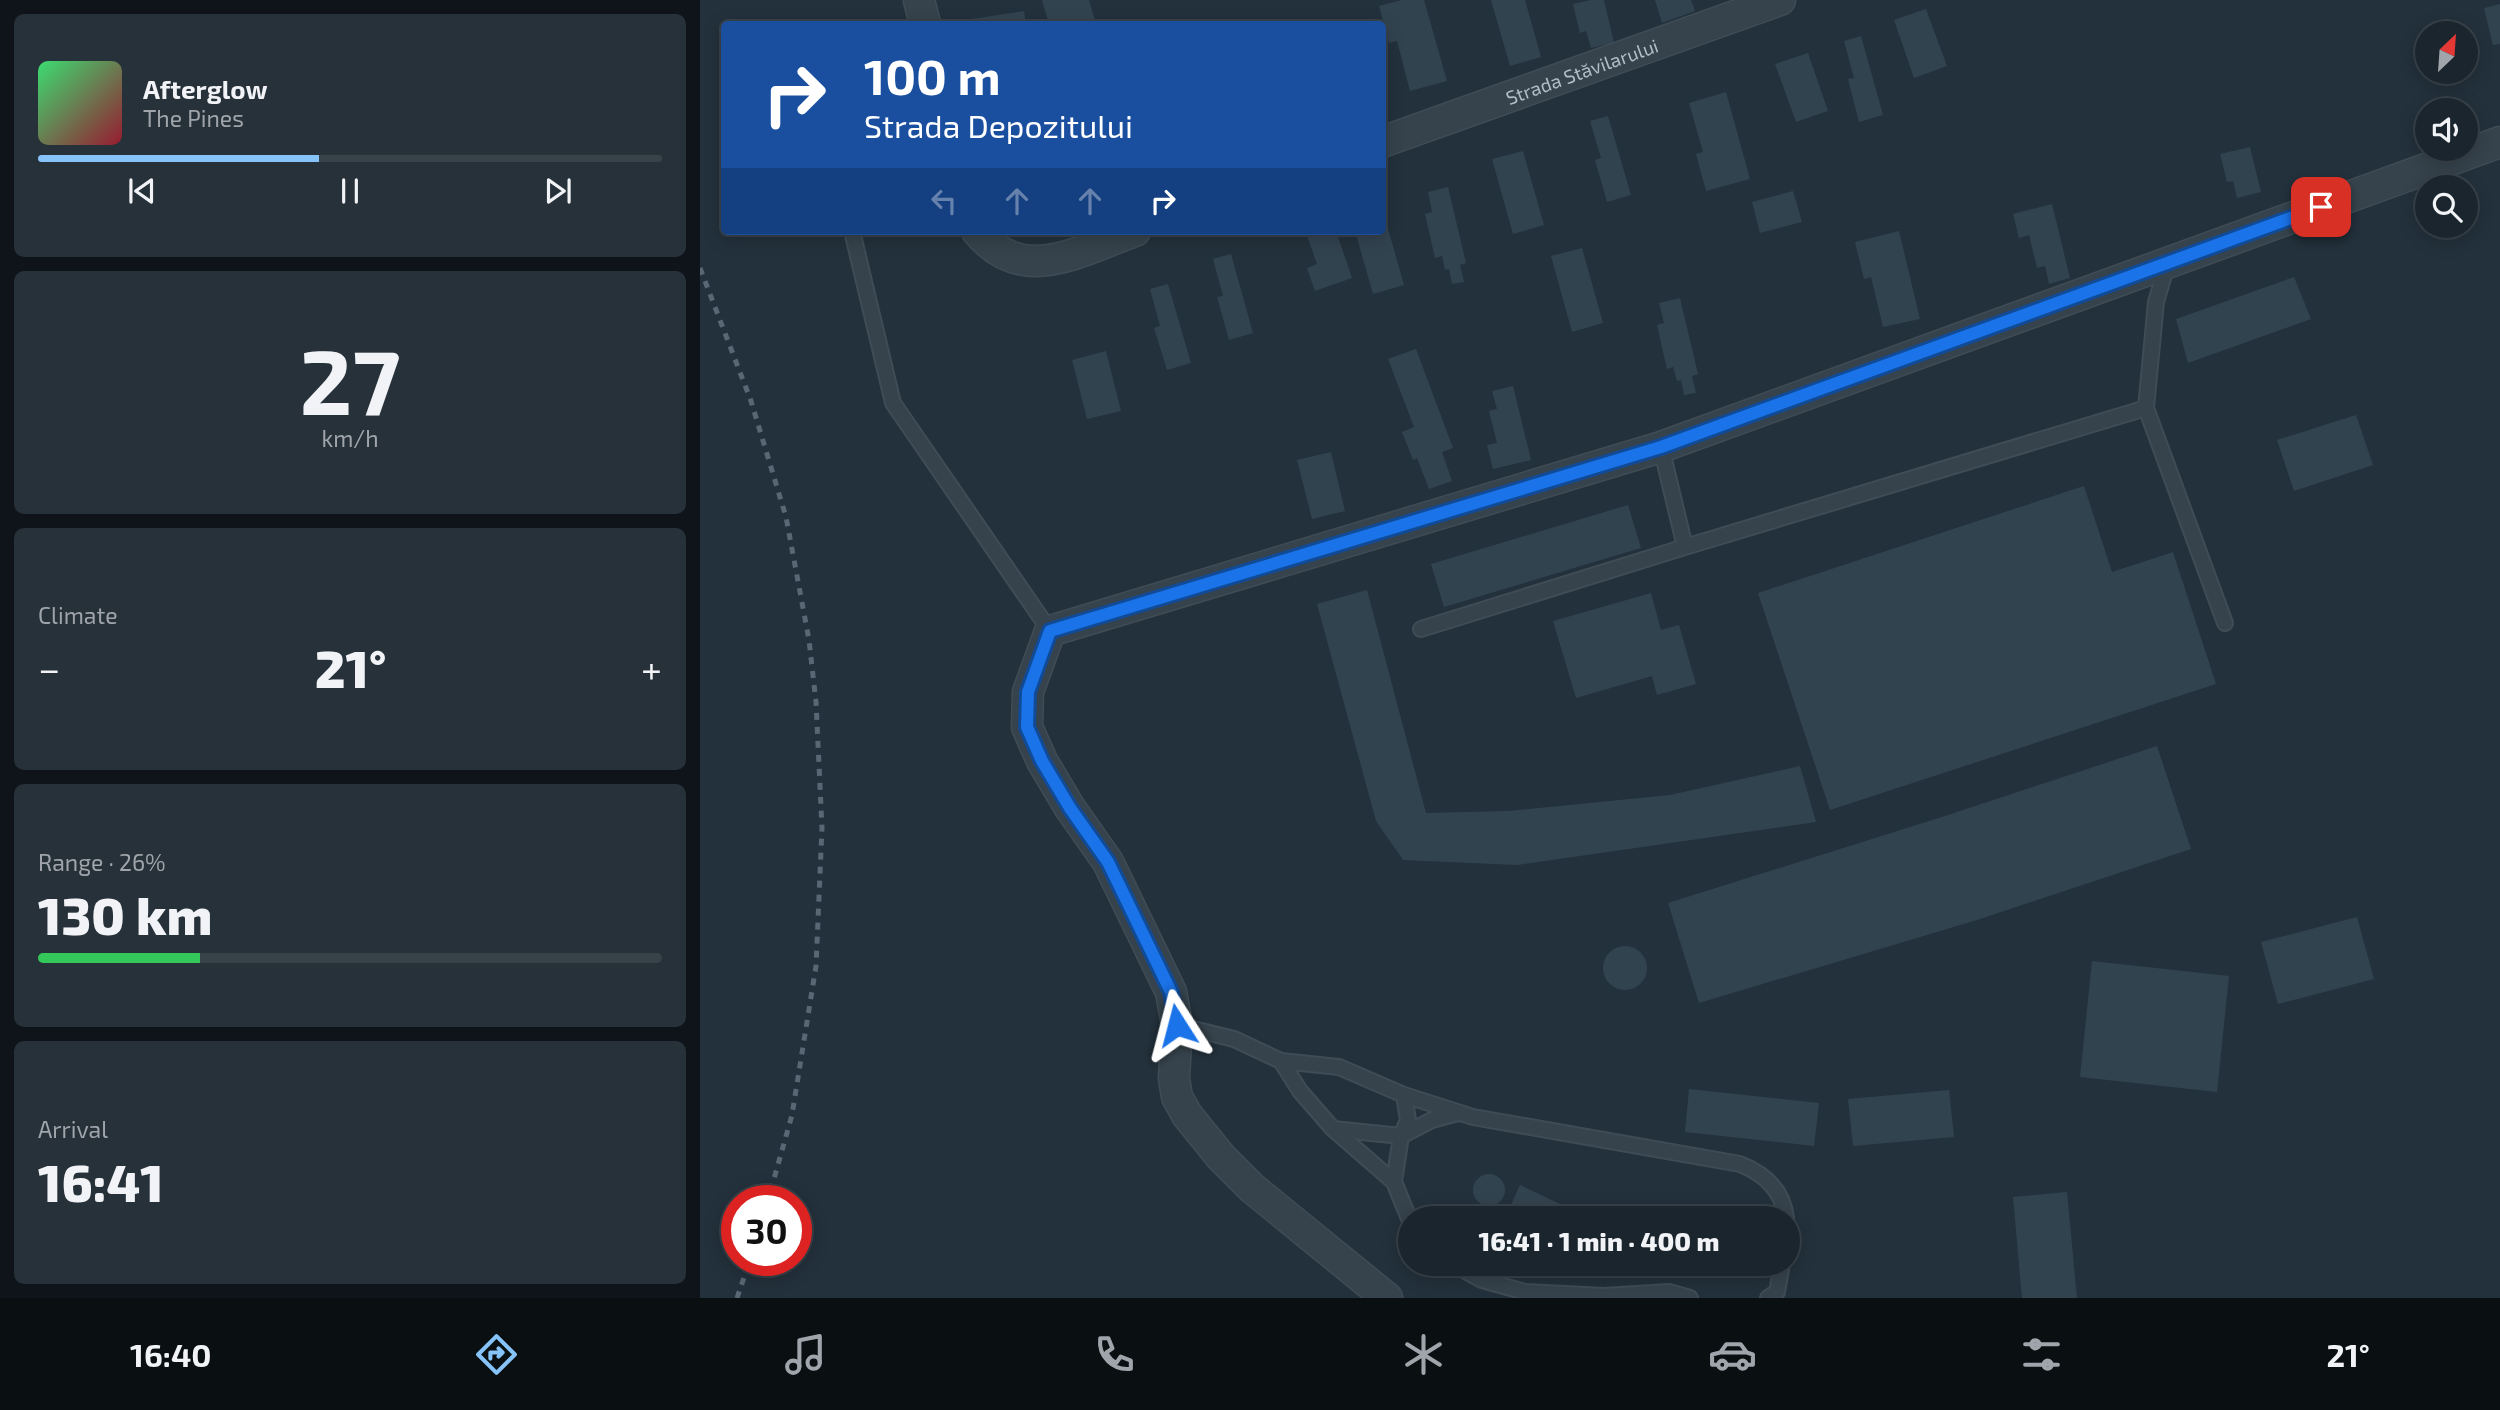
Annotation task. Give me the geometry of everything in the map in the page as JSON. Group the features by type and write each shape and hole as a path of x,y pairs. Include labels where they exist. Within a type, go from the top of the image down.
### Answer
{"street":[{"path":"919,0 924,21"},
{"name":"Strada Stăvilarului","path":"1386,141 1780,0"},
{"path":"1387,1298 1252,1188 1203,1136 1177,1097 1174,1078 1177,1025 1171,992 1108,862 1049,773 1027,727 1028,692 1050,631 1661,447 2500,142"},
{"path":"980,235 989,246 1005,256 1032,262 1056,259 1124,235"}],"lane":[{"path":"853,235 893,403 1050,631"},
{"path":"2167,263 2156,302 2146,408 2225,623"},
{"path":"1420,629 2146,408"},
{"path":"1661,447 1685,547"},
{"path":"1177,1025 1234,1039 1281,1061 1339,1067 1404,1095 1459,1112 1740,1164 1759,1172 1775,1186 1782,1206"},
{"path":"1281,1061 1300,1091 1333,1129 1394,1182 1404,1206"},
{"path":"1394,1182 1401,1136 1408,1119 1404,1095"},
{"path":"1333,1129 1401,1136 1432,1120 1459,1112"},
{"path":"1475,1276 1525,1292 1604,1296 1670,1292 1689,1298"},
{"path":"1768,1298 1777,1292 1780,1276"}],"building":[{"path":"1042,0 1089,0 1095,21 1048,21"},
{"path":"1402,0 1424,0 1447,81 1410,91 1397,41 1389,43 1386,21 1383,21 1379,6"},
{"path":"1491,0 1525,0 1541,57 1510,66"},
{"path":"1604,0 1614,43 1591,48 1586,31 1580,33 1573,4"},
{"path":"1655,0 1691,0 1695,11 1662,23"},
{"path":"2500,4 2500,44 2493,45 2484,8"},
{"path":"1926,9 1947,66 1914,78 1894,20"},
{"path":"1024,11 1026,21 958,21"},
{"path":"1861,36 1883,115 1859,122 1848,79 1854,78 1844,41"},
{"path":"1808,53 1828,111 1796,122 1775,64"},
{"path":"1726,92 1750,179 1706,191 1696,154 1703,152 1689,103"},
{"path":"1608,116 1631,195 1607,202 1595,160 1601,158 1590,121"},
{"path":"2250,147 2261,192 2237,198 2233,181 2227,182 2220,154"},
{"path":"1523,151 1544,225 1513,234 1492,159"},
{"path":"1448,187 1466,263 1460,265 1464,282 1452,284 1449,269 1445,270 1442,256 1435,258 1425,214 1432,212 1428,192"},
{"path":"1793,191 1802,222 1760,233 1752,202"},
{"path":"2052,204 2070,278 2049,284 2045,266 2037,268 2029,235 2019,238 2013,214"},
{"path":"1386,222 1404,285 1373,294 1356,235 1386,235"},
{"path":"1899,231 1920,319 1883,327 1871,277 1864,279 1855,242"},
{"path":"1307,235 1337,235 1352,278 1315,291 1307,268 1317,264"},
{"path":"1582,248 1603,323 1572,332 1551,256"},
{"path":"1231,254 1253,333 1229,340 1217,297 1223,296 1213,259"},
{"path":"2294,277 2311,319 2188,363 2176,319"},
{"path":"1168,284 1191,363 1167,370 1154,328 1160,326 1150,289"},
{"path":"1680,298 1698,374 1692,376 1696,393 1684,395 1681,380 1677,381 1673,367 1667,369 1657,325 1664,323 1659,303"},
{"path":"1416,349 1453,448 1442,452 1452,481 1429,489 1417,458 1413,460 1402,432 1414,427 1388,359"},
{"path":"1106,351 1121,411 1087,419 1072,360"},
{"path":"1513,386 1531,460 1493,469 1487,445 1497,443 1489,411 1497,409 1492,391"},
{"path":"2356,415 2373,465 2294,491 2277,440"},
{"path":"1331,452 1345,511 1312,519 1297,460"},
{"path":"2084,486 2112,572 2173,552 2216,684 1830,810 1758,593"},
{"path":"1628,505 1641,548 1444,607 1431,564"},
{"path":"1367,590 1426,813 1508,811 1670,795 1800,766 1816,822 1517,865 1403,860 1376,821 1317,604"},
{"path":"1651,593 1661,630 1679,625 1696,684 1657,695 1652,676 1576,698 1553,621"},
{"path":"2157,746 2191,849 1977,920 1699,1003 1668,903"},
{"path":"2357,917 2374,979 2278,1004 2261,942"},
{"path":"1625,946 1641,952 1647,968 1641,984 1625,990 1609,984 1603,968 1609,952"},
{"path":"2092,961 2229,976 2217,1092 2080,1077"},
{"path":"1689,1089 1819,1103 1814,1146 1685,1132"},
{"path":"1949,1090 1954,1137 1853,1146 1848,1099"},
{"path":"1489,1174 1500,1179 1505,1190 1500,1201 1489,1206 1478,1201 1473,1190 1478,1179"},
{"path":"1520,1185 1565,1206 1511,1206"},
{"path":"2067,1192 2077,1298 2022,1298 2013,1197"}],"railway":[{"path":"700,268 751,401 786,517 809,640 816,702 822,828 816,966 792,1115 772,1185"},
{"path":"737,1298 745,1276"}],"route":[{"path":"1177,1025 1171,992 1108,862 1070,808 1042,761 1027,727 1028,692 1050,631 1661,447 2321,207"}]}
